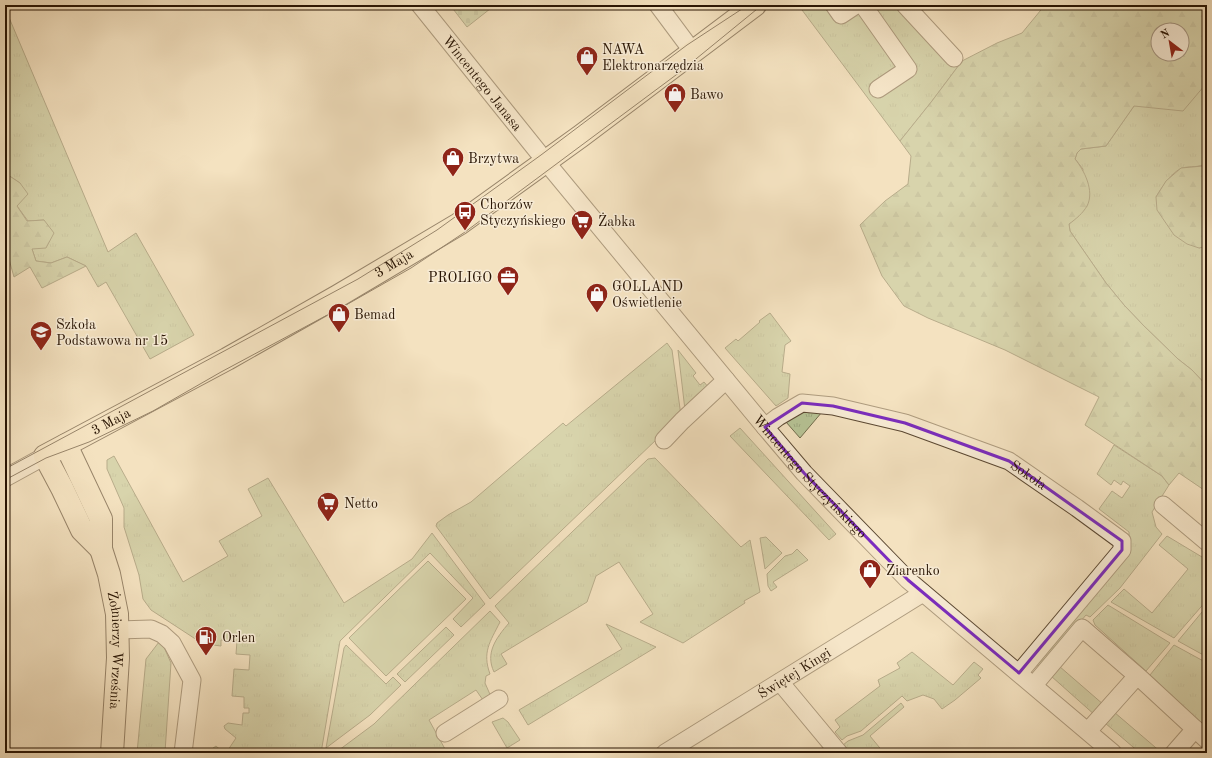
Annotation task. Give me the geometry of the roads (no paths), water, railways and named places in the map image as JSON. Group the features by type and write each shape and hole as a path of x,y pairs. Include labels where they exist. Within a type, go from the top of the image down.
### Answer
{"main road":[{"name":"3 Maja","path":"45,456 227,359 459,224 755,5"},
{"name":"Żołnierzy Września","path":"66,444 101,519 101,549 117,614 117,688 112,753"},
{"path":"45,456 82,530 101,549"}],"street":[{"name":"Wincentego Janasa","path":"420,5 546,161"},
{"path":"658,5 693,52"},
{"path":"834,5 841,15 856,5"},
{"path":"863,5 908,69 878,89"},
{"path":"905,5 954,58"},
{"name":"Wincentego Styczyńskiego","path":"546,161 726,380 809,478 896,568 923,593 1088,731 1102,749"},
{"path":"664,440 726,380"},
{"name":"Sokoła","path":"765,427 778,417 802,403 833,406 905,423 1009,461 1122,540 1122,550 1019,673"},
{"name":"3 Maja","path":"5,478 45,456"},
{"path":"1163,505 1207,542"},
{"name":"Świętej Kingi","path":"665,753 923,593"},
{"path":"1034,685 1082,628 1201,735 1174,753"},
{"path":"118,630 151,629 162,634 172,643 192,680 183,753"},
{"path":"1088,731 1137,676"},
{"path":"780,682 830,750"},
{"path":"444,733 499,699"}],"tram line":[{"path":"5,469 358,279 437,230 541,155 687,45 748,5"},
{"path":"5,480 46,458 89,442 153,411 411,268 465,232 680,72 762,5"}],"place":[{"name":"NAWA Elektronarzędzia","path":"587,76"},
{"name":"Bawo","path":"675,114"},
{"name":"Brzytwa","path":"453,178"},
{"name":"Chorzów Styczyńskiego","path":"465,232"},
{"name":"Żabka","path":"582,240"},
{"name":"PROLIGO","path":"508,296"},
{"name":"GOLLAND Oświetlenie","path":"597,314"},
{"name":"Bemad","path":"339,334"},
{"name":"Szkoła Podstawowa nr 15","path":"41,352"},
{"name":"Netto","path":"328,522"},
{"name":"Ziarenko","path":"870,590"},
{"name":"Orlen","path":"206,656"}]}
